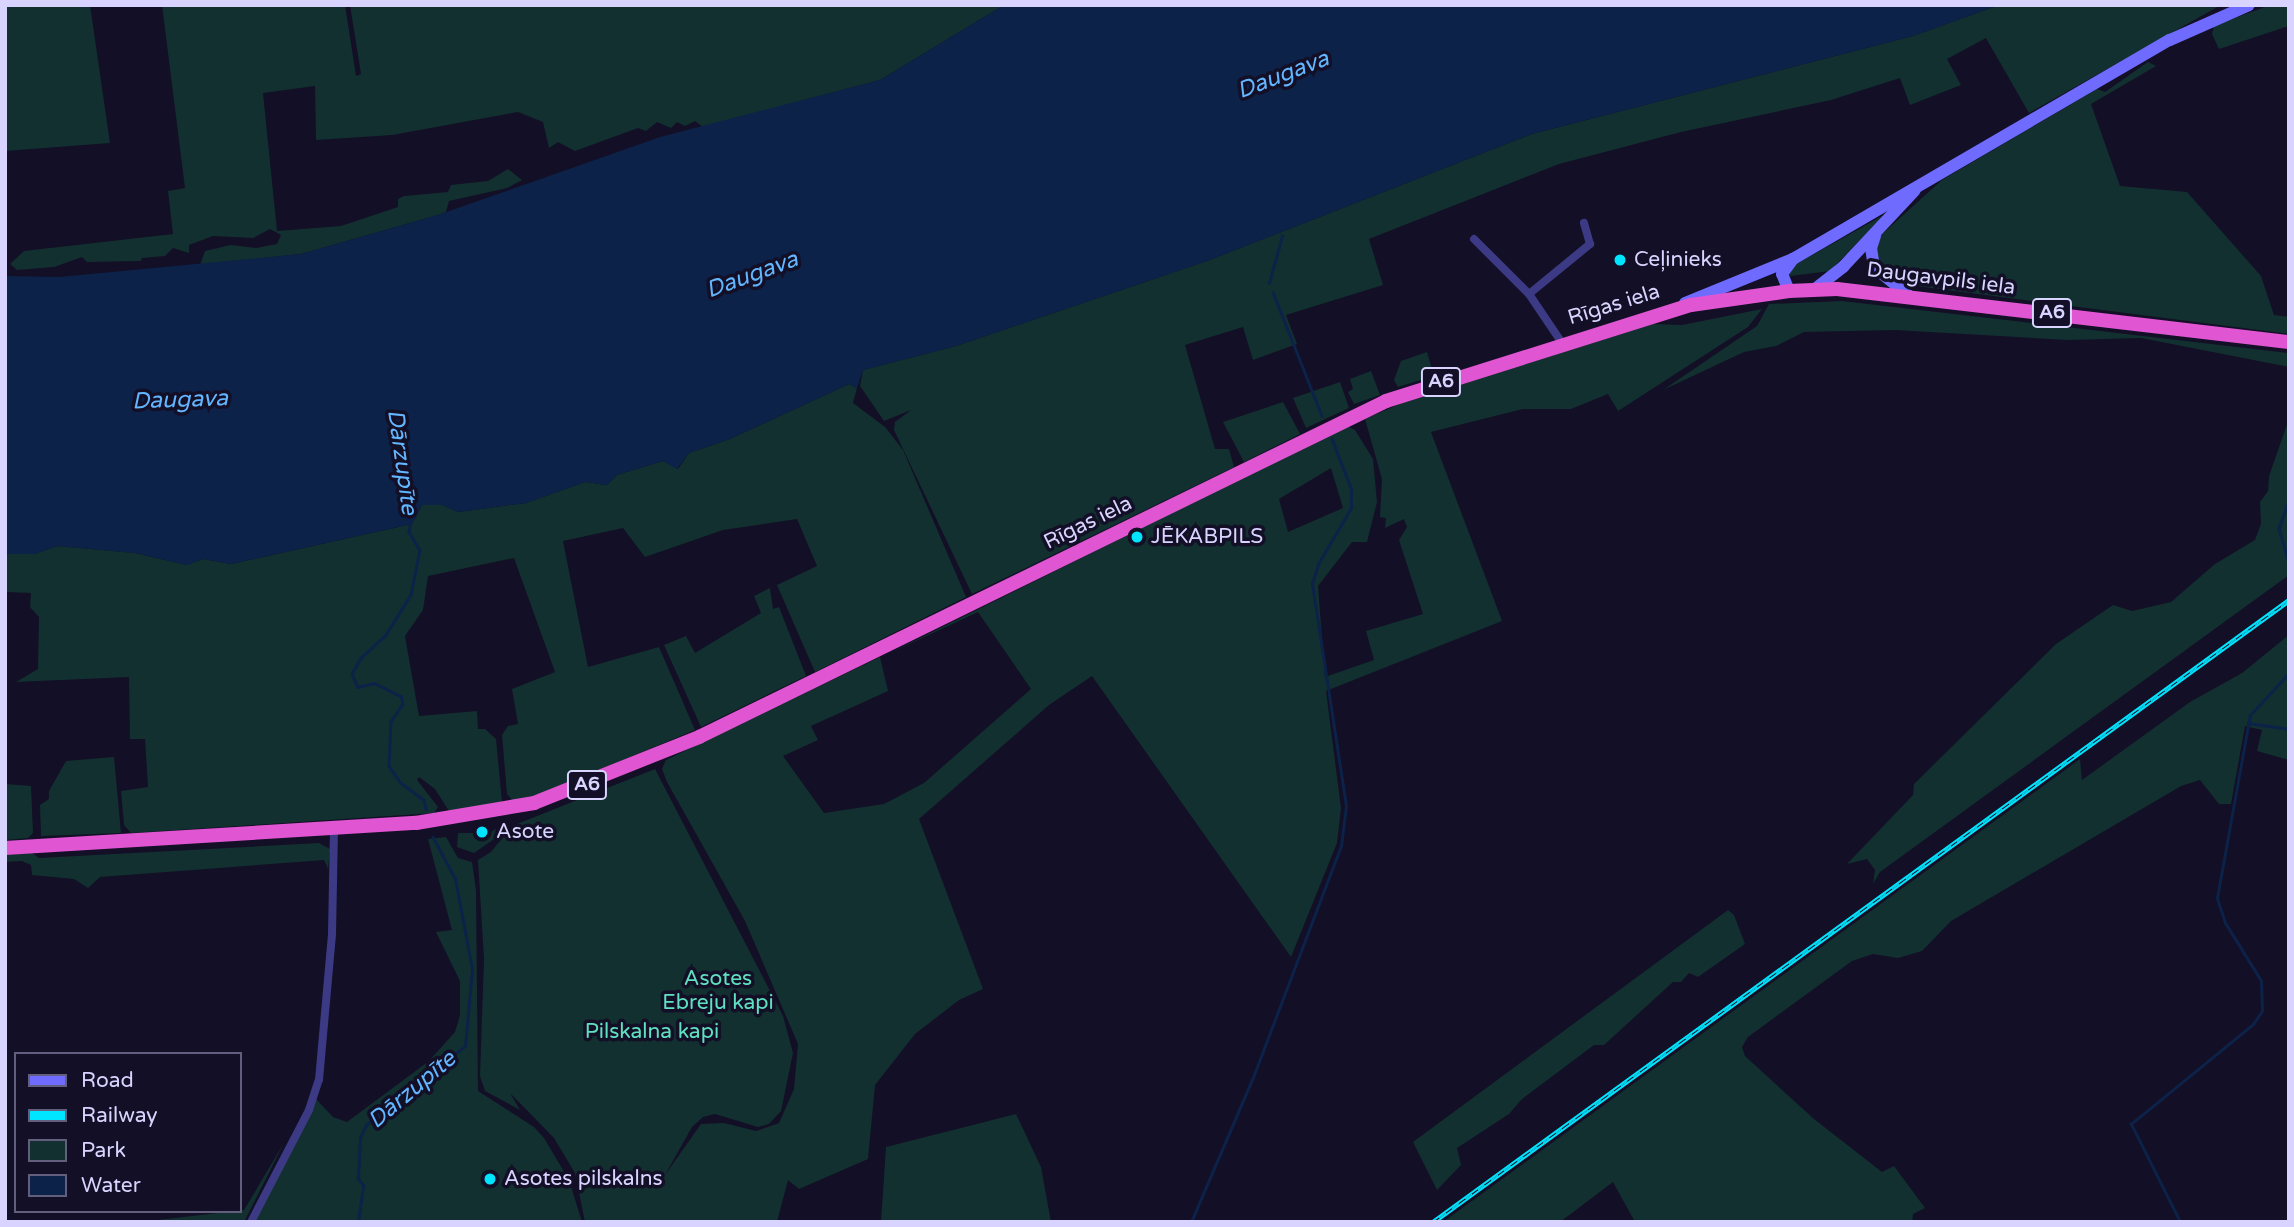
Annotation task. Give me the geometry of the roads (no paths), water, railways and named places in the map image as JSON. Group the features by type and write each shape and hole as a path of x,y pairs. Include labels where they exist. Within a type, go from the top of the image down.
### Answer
{"highway":[{"name":"Daugavpils iela","path":"1672,310 1789,290 1815,289 1908,295 2289,342"},
{"name":"Rīgas iela","path":"334,830 507,810 565,793 699,737 1355,414 1562,343 1672,310"},
{"name":"A6","path":"5,848 334,830"}],"main road":[{"name":"Rīgas iela","path":"1672,310 1793,259 1916,190 2169,40 2249,5"},
{"path":"1815,289 1916,190"},
{"path":"1878,230 1871,248 1874,267 1908,295"},
{"path":"1789,290 1782,274 1793,259"}],"street":[{"path":"1528,294 1590,244 1584,223"},
{"path":"1474,239 1528,294 1562,343"},
{"path":"251,1222 309,1110 319,1080 332,934 334,830"}],"water":[{"name":"Daugava","path":"1004,5 1999,5 1913,36 1532,134 1207,261 956,346 863,370 857,388 849,384 730,439 689,453 677,469 663,461 617,475 607,485 585,482 526,503 458,512 442,505 422,505 412,524 231,564 203,559 187,565 135,553 58,546 34,554 5,554 5,276 59,277 301,254 438,215 660,137 880,80"}],"waterway":[{"path":"1269,283 1282,236"},
{"path":"1273,292 1322,416"},
{"path":"1191,1222 1252,1080 1341,846 1346,806 1312,584 1318,564 1351,508 1351,489 1332,440"},
{"path":"2289,501 2279,528 2289,562"},
{"name":"Dārzupīte","path":"411,521 409,532 420,550 411,595 386,635 361,658 352,674 358,687 374,683 401,696 403,704 391,722 389,766 400,782 424,800 426,809"},
{"path":"2180,1222 2131,1124 2253,1024 2262,1011 2261,981 2225,923 2217,898 2250,715 2289,673"},
{"path":"2248,723 2289,729"},
{"name":"Dārzupīte","path":"358,1222 363,1185 358,1179 360,1138 366,1125 465,1046 472,969 455,879 433,838"}],"railway":[{"path":"1433,1222 2289,600"}],"place":[{"name":"Ceļinieks","path":"1620,260"},
{"name":"JĒKABPILS","path":"1137,537"},
{"name":"Asote","path":"482,832"},
{"name":"Asotes pilskalns","path":"490,1179"}],"park label":[{"name":"Asotes Ebreju kapi","path":"718,991"},
{"name":"Pilskalna kapi","path":"652,1032"}]}
